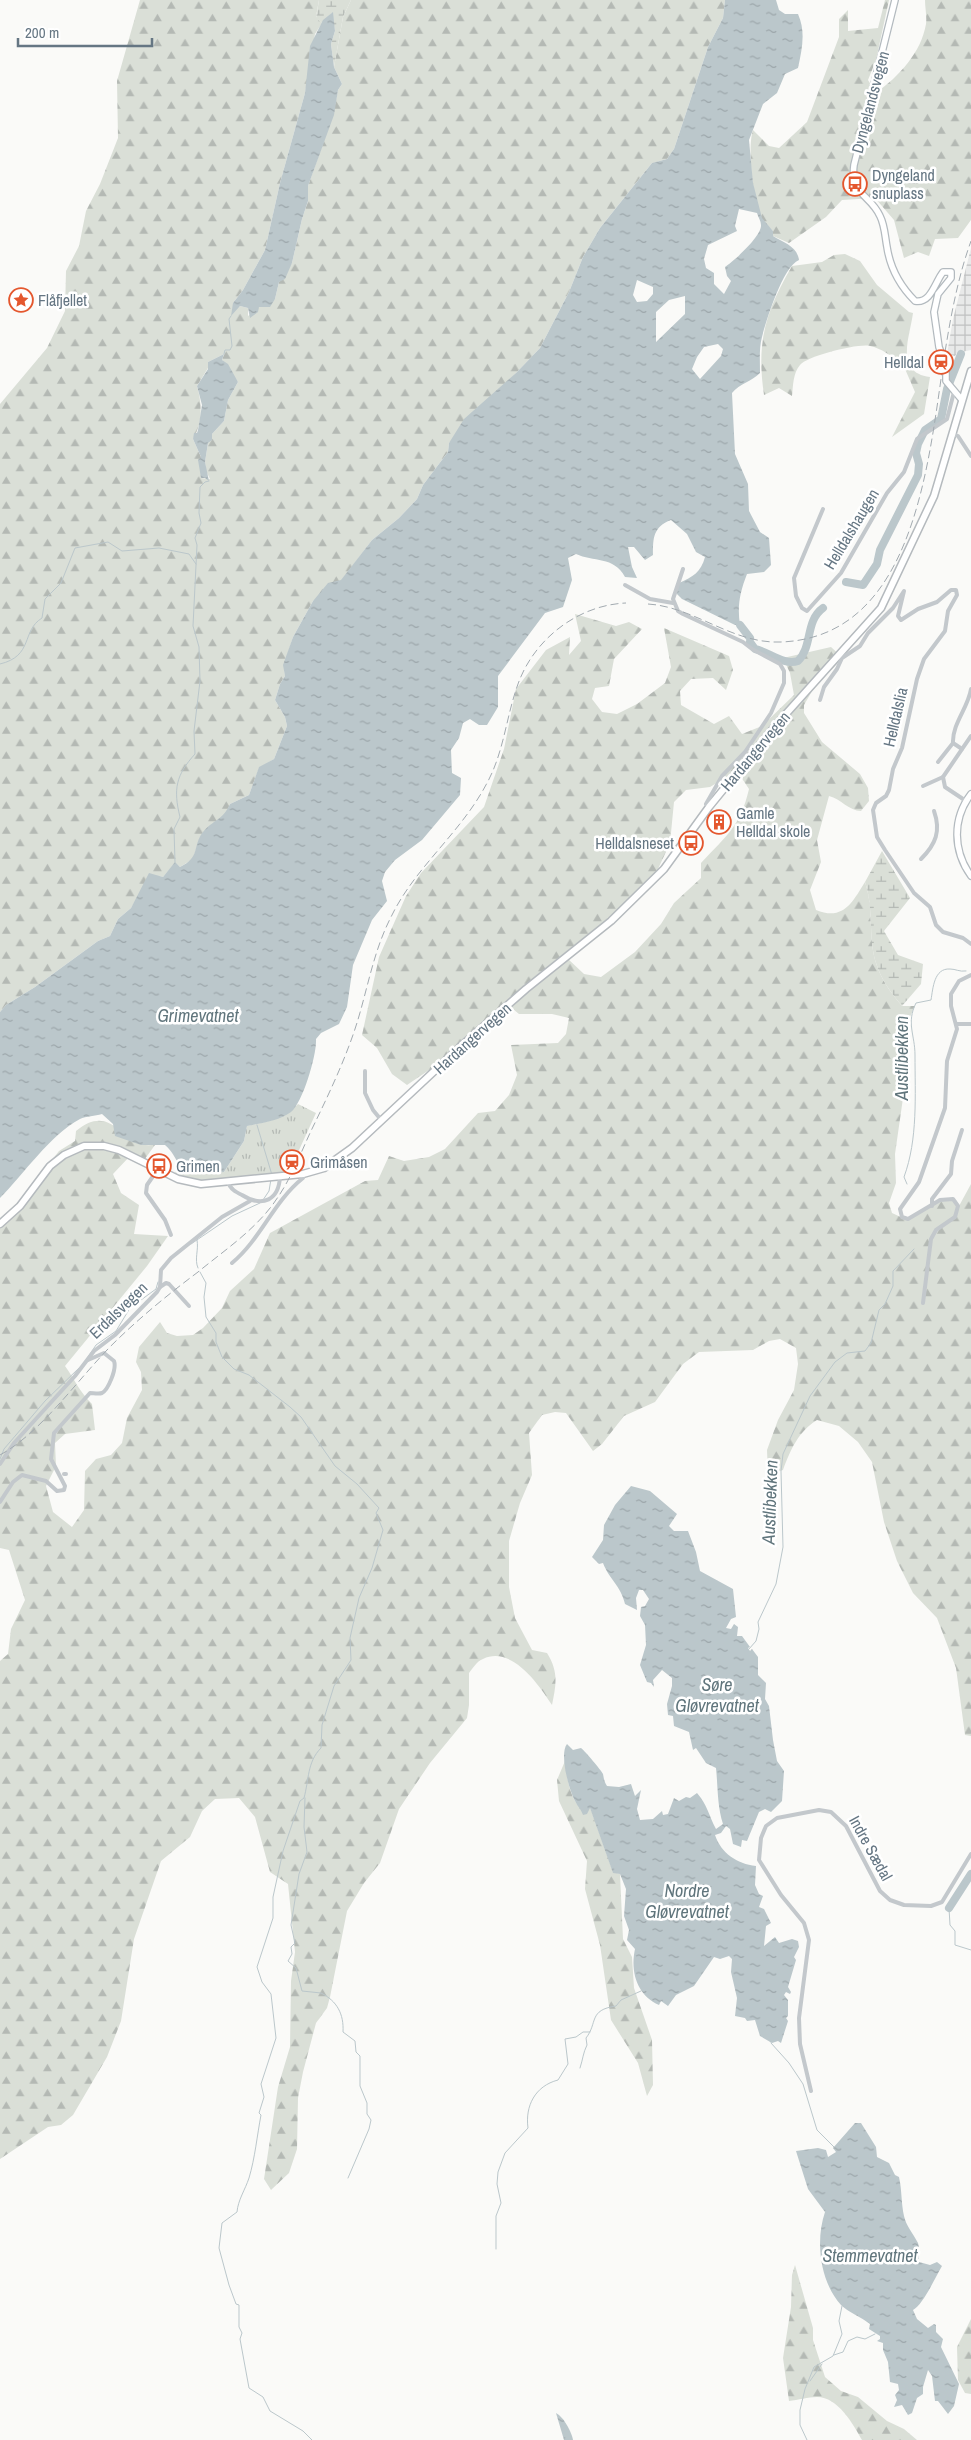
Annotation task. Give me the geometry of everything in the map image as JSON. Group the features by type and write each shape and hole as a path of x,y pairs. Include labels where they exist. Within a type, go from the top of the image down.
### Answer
{"main road":[{"name":"Hardangervegen","path":"0,1224 20,1206 50,1166 77,1148 90,1146 111,1148 193,1184 303,1174 334,1162 382,1121 506,1007 627,907 664,869 730,782 812,683 877,613 888,598 905,555 927,512 953,434 971,371"}],"street":[{"name":"Dyngelandsvegen","path":"895,0 856,157 853,177 859,193 873,205 880,216 893,270 910,296 915,300 924,301 943,272 951,272 951,278 938,294 934,312 937,339 946,366 947,384 962,400"},
{"path":"953,391 965,392"},
{"name":"Helldalshaugen","path":"823,509 794,578 796,596 802,608 807,611 841,573 887,493 904,472 914,444 921,435 946,419 953,391"},
{"path":"953,434 958,436 971,456"},
{"path":"673,603 683,569"},
{"path":"625,585 650,599 673,603 683,614 743,642 752,650 774,660 783,668 782,688 771,713 745,752 722,776 706,804"},
{"name":"Helldalslia","path":"820,700 824,687 837,670 842,658 860,646 868,634 883,620 904,591 898,616 901,620 918,609 937,602 951,590 958,592 948,611 944,632 927,654 920,671 901,752 894,766 889,790 886,796 876,803 873,810 877,836 914,893 930,907 936,925 943,932 963,938 971,944"},
{"path":"877,613 883,620"},
{"path":"938,762 953,743 952,734 969,700 971,689"},
{"path":"922,786 943,777 971,736"},
{"path":"953,743 962,749"},
{"path":"722,776 730,782"},
{"path":"943,777 945,787 966,801"},
{"path":"971,794 959,819 957,841 962,861 971,876"},
{"path":"920,859 934,844 938,826 934,811"},
{"path":"938,826 944,822"},
{"path":"923,1304 931,1239 936,1230 955,1217 958,1210 956,1202 950,1198 940,1200 908,1219 900,1214 901,1206 919,1182 945,1108 947,1061 957,1036 957,1024 951,1006 951,994 959,981 971,975"},
{"path":"957,1024 971,1024"},
{"path":"365,1071 365,1093 372,1110 382,1121"},
{"path":"932,1206 932,1199 951,1174 952,1161 962,1130"},
{"path":"158,1169 147,1185 146,1193 165,1220 171,1235"},
{"path":"232,1263 245,1252 276,1207 302,1178 303,1174"},
{"path":"228,1182 232,1189 250,1201 258,1202 271,1198 280,1185 274,1176"},
{"name":"Erdalsvegen","path":"0,1464 14,1443 94,1351 115,1335 160,1287 161,1270 176,1254 222,1217 250,1201"},
{"path":"160,1287 166,1283 169,1284 190,1306"},
{"name":"Erdalsvegen","path":"0,1502 13,1482 22,1475 46,1481 57,1491 64,1490 65,1486 51,1459 54,1433 90,1394 100,1394 104,1391 116,1369 114,1361 104,1354 88,1360"},
{"name":"Indre Sædal","path":"811,2091 800,2044 798,2018 810,1940 804,1923 781,1895 759,1860 761,1838 766,1826 777,1818 818,1810 831,1812 846,1826 880,1891 890,1900 904,1905 931,1906 942,1902 971,1854"}],"shaded area":[{"path":"971,248 971,350 957,353 955,356 947,354 953,319"}],"green space":[{"path":"140,0 319,0 316,17 322,23 315,34 305,93 280,183 265,250 243,290 233,303 236,309 240,306 248,308 248,316 259,307 275,299 279,282 292,263 308,201 308,186 333,115 338,90 342,84 334,67 343,17 351,0 725,0 723,18 708,47 674,149 667,159 652,163 600,228 583,257 569,292 540,348 449,443 448,452 423,485 417,499 399,518 372,540 341,581 313,601 293,637 284,665 285,676 280,684 275,700 285,717 287,726 274,759 259,768 249,795 230,804 226,814 200,837 193,859 180,867 175,863 163,877 158,876 141,892 131,908 118,919 110,936 98,941 35,987 6,1005 0,1012 0,404 47,348 65,311 66,271 79,246 86,211 100,184 118,138 117,81","holes":["224,354 222,360 238,382 228,400 224,421 212,434 208,443 205,462 206,471 210,479 201,478 201,457 193,439 199,426 201,413 197,386 208,368 208,362"]},
{"path":"319,0 351,0 343,17 334,67 331,44 335,31 332,13 322,23 316,18"},
{"path":"885,0 889,0 876,60 868,80 876,93 901,71 919,45 926,24 925,0 971,0 971,220 958,238 935,239 929,256 918,252 904,258 894,220 875,198 842,200 826,217 789,243 773,236 773,231 762,219 759,211 751,161 753,130 769,146 779,148 807,122 839,37 839,19 848,10 848,31 878,28"},
{"path":"845,254 860,261 877,285 909,312 913,313 908,342 908,361 919,374 930,377 924,414 892,437 915,392 902,362 874,347 855,346 805,361 796,372 792,396 779,388 764,395 761,358 765,327 783,282 792,266 822,262 834,255"},
{"path":"575,614 616,626 629,622 642,629 614,659 609,686 595,688 592,699 602,712 617,714 637,704 665,683 671,667 664,628 729,656 733,670 726,690 713,678 691,679 680,691 681,705 714,724 729,716 742,734 762,726 794,695 790,673 783,658 831,647 843,658 815,686 804,705 804,713 822,742 860,774 868,788 869,801 861,811 829,796 817,840 821,862 810,890 816,910 825,913 840,912 856,897 865,882 868,892 872,943 878,969 887,986 902,1006 915,1006 907,1023 903,1098 895,1154 896,1183 889,1203 892,1213 905,1219 947,1198 956,1200 959,1206 971,1184 971,1736 965,1735 956,1668 937,1618 913,1593 897,1561 884,1522 872,1462 858,1442 839,1426 817,1420 800,1436 783,1470 768,1475 767,1450 778,1420 794,1390 798,1364 796,1348 780,1339 769,1341 753,1350 699,1352 683,1364 655,1402 624,1416 602,1444 593,1451 566,1413 555,1412 542,1415 529,1433 532,1475 520,1503 509,1541 509,1587 515,1618 532,1650 547,1653 551,1660 556,1679 552,1705 540,1687 524,1669 504,1657 494,1656 483,1659 469,1673 467,1718 430,1763 399,1809 380,1863 364,1883 347,1911 327,2008 316,2023 303,2072 298,2098 297,2149 289,2173 271,2190 264,2179 278,2087 290,2047 291,1981 295,1952 288,1884 270,1872 255,1817 239,1798 215,1799 202,1811 190,1837 161,1861 134,1939 121,2021 107,2057 73,2115 61,2125 48,2127 0,2159 0,1661 8,1654 11,1629 25,1600 9,1550 0,1548 0,1219 21,1199 59,1151 75,1141 76,1131 86,1124 103,1121 141,1144 155,1145 142,1163 130,1156 113,1174 121,1193 139,1205 134,1234 168,1236 147,1266 65,1366 80,1390 92,1404 95,1430 65,1434 55,1443 56,1466 46,1486 53,1512 72,1527 84,1510 85,1471 96,1459 111,1455 122,1443 127,1418 142,1390 141,1372 136,1362 139,1347 160,1322 167,1333 177,1336 193,1335 203,1328 222,1308 230,1291 254,1269 270,1233 365,1181 378,1180 389,1156 404,1161 429,1157 445,1149 478,1113 495,1111 509,1095 517,1075 511,1045 558,1043 566,1034 569,1018 552,1014 519,1014 508,1005 438,1064 407,1085 392,1074 377,1048 362,1035 379,957 406,896 421,873 484,807 504,749 516,689 546,650 570,637 569,655 581,641","holes":["737,771 749,789 737,822 701,863 701,878 674,903 661,924 635,952 601,977 584,974 567,958 632,901 658,869 670,843 674,802 686,790 710,787"]},
{"path":"882,851 910,898 884,931 898,955 923,964 921,984 902,1006 890,991 881,975 872,944 868,892 865,882"},
{"path":"298,1104 316,1113 289,1172 217,1181 189,1178 175,1174 178,1163 187,1171 224,1172 244,1141 247,1126 281,1116"},
{"path":"565,1761 569,1786 574,1799 581,1808 590,1807 613,1872 620,1874 623,1939 632,1957 634,1988 652,2040 653,2085 647,2096 638,2063 611,2020 600,1945 585,1889 587,1861 559,1801 557,1780"},
{"path":"795,2265 813,2328 813,2340 825,2377 841,2391 858,2397 887,2421 904,2429 917,2440 862,2440 844,2412 832,2401 825,2398 810,2397 789,2401 783,2358 791,2307 792,2275"},
{"path":"971,2319 971,2394 965,2393 958,2380 957,2347"}],"water":[{"name":"Grimevatnet","path":"725,0 776,0 779,10 785,14 798,14 803,34 798,68 785,74 777,93 763,104 749,140 753,183 762,218 773,231 773,236 796,251 799,260 787,272 771,307 761,341 760,373 732,393 735,454 748,484 749,511 760,532 769,538 771,565 764,572 747,574 740,599 740,625 735,625 682,599 676,593 679,583 696,573 705,557 696,552 687,534 671,520 657,530 653,543 653,555 645,560 634,547 628,547 632,567 637,578 625,577 615,566 603,561 576,554 568,558 572,580 563,607 545,613 498,676 498,707 487,725 479,725 470,719 463,723 459,738 451,750 452,773 461,778 460,795 422,840 395,860 385,872 382,881 387,901 372,920 353,965 347,1007 339,1024 321,1033 316,1039 308,1077 296,1107 291,1112 275,1120 247,1126 244,1141 224,1172 206,1174 188,1171 183,1168 165,1145 141,1145 115,1136 113,1124 102,1114 85,1117 58,1135 0,1198 0,1012 6,1005 35,987 98,941 110,936 118,919 131,908 149,873 163,877 175,862 180,867 187,863 194,855 203,832 221,817 230,804 249,795 259,767 274,759 287,726 285,717 275,700 280,684 285,676 283,665 293,637 313,601 328,583 341,580 372,540 399,518 417,499 423,485 448,452 449,443 464,419 516,373 540,348 569,292 583,257 600,228 652,163 667,159 674,149 708,47 723,18","holes":["739,209 757,213 761,222 760,230 752,242 725,267 727,276 731,281 724,294 714,284 714,273 706,268 704,259 708,245 737,231 735,226","637,280 653,287 653,294 647,301 637,302 633,295","685,296 685,314 656,342 656,312 669,300","718,344 723,349 721,356 700,379 692,369 704,347"]},
{"path":"333,12 335,31 331,44 334,67 342,84 338,90 334,115 308,186 308,201 292,263 285,279 279,282 275,299 270,307 259,307 258,312 250,318 248,308 240,306 231,316 233,303 243,290 265,250 280,183 305,93 310,46 323,20"},
{"path":"224,354 222,360 228,364 238,382 228,400 224,421 212,434 212,440 208,443 205,462 209,481 201,478 198,460 201,457 193,439 194,433 197,433 198,430 202,405 197,386 208,369 208,362"},
{"path":"631,1486 650,1491 677,1514 669,1526 674,1531 688,1531 696,1552 700,1571 733,1589 736,1617 731,1619 726,1628 731,1629 734,1624 738,1627 737,1636 742,1636 750,1647 748,1648 750,1651 752,1649 758,1657 758,1675 766,1683 765,1699 769,1706 777,1761 784,1771 782,1801 771,1812 765,1809 759,1812 747,1841 742,1840 741,1847 733,1844 730,1829 726,1826 721,1833 715,1835 721,1847 736,1860 756,1866 755,1885 759,1894 763,1896 759,1907 764,1909 771,1923 766,1926 764,1946 775,1937 779,1943 792,1939 798,1941 799,1947 794,1957 796,1960 788,1987 791,1992 790,1994 786,1992 784,1995 788,2000 788,2016 786,2018 788,2021 781,2043 778,2041 772,2043 760,2036 755,2020 747,2021 745,2018 735,2016 737,1998 731,1972 732,1959 729,1956 720,1959 714,1957 694,1986 676,1995 668,2006 661,2001 659,2005 651,2001 640,1989 634,1966 635,1949 627,1940 629,1930 624,1916 626,1889 620,1874 613,1873 590,1808 587,1814 583,1815 568,1781 564,1764 567,1744 573,1750 581,1748 586,1753 602,1772 607,1786 619,1787 631,1784 635,1796 641,1790 637,1809 640,1820 653,1819 662,1811 663,1815 668,1814 674,1798 679,1801 686,1797 690,1798 697,1793 706,1806 716,1829 723,1824 716,1768 706,1763 696,1748 693,1750 689,1732 674,1726 673,1716 668,1715 667,1704 672,1686 672,1678 662,1670 653,1680 654,1687 651,1683 647,1682 640,1665 646,1645 645,1625 640,1616 641,1607 645,1606 649,1599 643,1590 639,1590 636,1598 637,1610 625,1604 621,1592 608,1574 603,1563 599,1564 592,1557 603,1540 604,1525 615,1505"},
{"name":"Stemmevatnet","path":"855,2123 861,2123 876,2147 877,2157 889,2163 895,2175 899,2177 904,2216 918,2243 919,2262 930,2265 937,2262 942,2266 925,2297 913,2310 917,2319 928,2328 934,2324 936,2325 936,2332 943,2339 941,2347 959,2384 954,2406 948,2414 938,2401 935,2401 932,2376 928,2370 923,2394 917,2398 912,2413 908,2415 902,2405 894,2407 897,2400 895,2395 899,2390 898,2384 890,2382 888,2362 883,2350 883,2343 877,2341 880,2339 880,2336 869,2329 870,2324 841,2305 828,2285 824,2273 821,2261 820,2236 825,2212 808,2189 796,2151 818,2148 826,2150 828,2157 836,2152 833,2148"},
{"path":"556,2413 567,2425 573,2440 564,2440"}],"waterway":[{"path":"224,354 225,350 230,350 232,346 229,319 231,316"},
{"path":"846,582 863,585 877,564 880,550 918,475 919,464 916,453 918,444 925,430 941,419 947,389 961,354"},
{"path":"175,862 174,829 180,817 177,798 178,783 184,769 195,754 194,731 200,681 199,647 193,626 197,545 195,538 201,523 199,513 200,487 209,481"},
{"path":"0,664 11,660 23,649 31,630 42,618 45,599 61,583 75,548 108,542 122,551 159,548 189,554 196,564"},
{"path":"750,642 755,649 787,662 798,661 806,648 811,627 817,613 823,608"},
{"path":"740,625 750,638"},
{"name":"Austlibekken","path":"907,1184 904,1177 912,1148 915,1117 915,1048 911,1023 913,1010 916,1003 931,1000 935,980 941,972 950,969 966,971"},
{"path":"257,1125 272,1175"},
{"path":"263,1200 269,1191 271,1179"},
{"path":"191,1244 232,1216 260,1203"},
{"path":"197,1240 196,1261 198,1268"},
{"name":"Austlibekken","path":"749,1649 756,1641 759,1629 758,1622 776,1584 783,1547 781,1471 783,1454 810,1396 835,1362 847,1353 865,1351 871,1343 879,1310 885,1304 893,1286 893,1271 914,1249"},
{"path":"200,1272 206,1283 204,1297 206,1317 216,1333 216,1342 222,1357 234,1369 249,1375 301,1417 335,1466 357,1484 379,1508 376,1513 383,1530 372,1568 359,1598 350,1638 351,1660 334,1686 322,1725 321,1748 313,1759 304,1798 300,1801 283,1851 273,1897 273,1918 257,1967 262,1982 271,1994 276,2038 261,2084 264,2097 259,2113 261,2115 251,2170 237,2212 222,2223 219,2248 229,2285 236,2304 239,2305 239,2327 242,2333 240,2339 249,2388 263,2397 270,2411 303,2431 312,2440"},
{"path":"88,1357 96,1345 116,1331 130,1308 156,1289 158,1282"},
{"path":"0,1459 4,1449 45,1401 79,1368"},
{"path":"305,1798 304,1827 307,1852 299,1874 291,1925 295,1943 291,1947 292,1954 288,1961 296,1968 302,1991 321,1993 335,2004 341,2014 343,2032 355,2041 356,2052 360,2056 360,2086 367,2103 367,2114 371,2120 348,2178"},
{"path":"949,1908 971,1874"},
{"path":"949,1908 950,1925 955,1931 955,1945 971,1950"},
{"path":"580,2068 587,2045 586,2038 597,2014 607,2008 616,2006 621,2000 641,1991"},
{"path":"496,2249 496,2216 501,2203 497,2184 498,2172 505,2153 528,2128 528,2112 533,2098 543,2087 558,2080 568,2064 565,2039 576,2037 583,2032 590,2032"},
{"path":"771,2043 789,2063 803,2084 817,2130 834,2147"},
{"path":"807,2440 800,2425 800,2410 805,2389 814,2367 833,2356 842,2334 839,2321 842,2306"},
{"path":"834,2355 843,2352 848,2341 857,2337 865,2339 875,2334"},
{"path":"810,2381 822,2364"}],"railway":[{"path":"648,604 682,611 746,637 763,641 781,642 827,632 862,609 889,575 908,533 922,487 932,439 952,310 962,268 971,241"},
{"path":"0,1455 32,1432 127,1330 241,1238 270,1208 283,1190 339,1071 359,1018 374,960 384,931 412,882 464,818 487,783 501,747 514,696 525,668 535,653 560,627 591,610 608,605 626,603"}],"place":[{"name":"Dyngeland snuplass","path":"855,184"},
{"name":"Flåfjellet","path":"21,300"},
{"name":"Helldal","path":"941,362"},
{"name":"Gamle Helldal skole","path":"719,822"},
{"name":"Helldalsneset","path":"691,843"},
{"name":"Grimåsen","path":"292,1162"},
{"name":"Grimen","path":"159,1166"}],"water label":[{"name":"Søre Gløvrevatnet","path":"717,1695"},
{"name":"Nordre Gløvrevatnet","path":"687,1901"}]}
